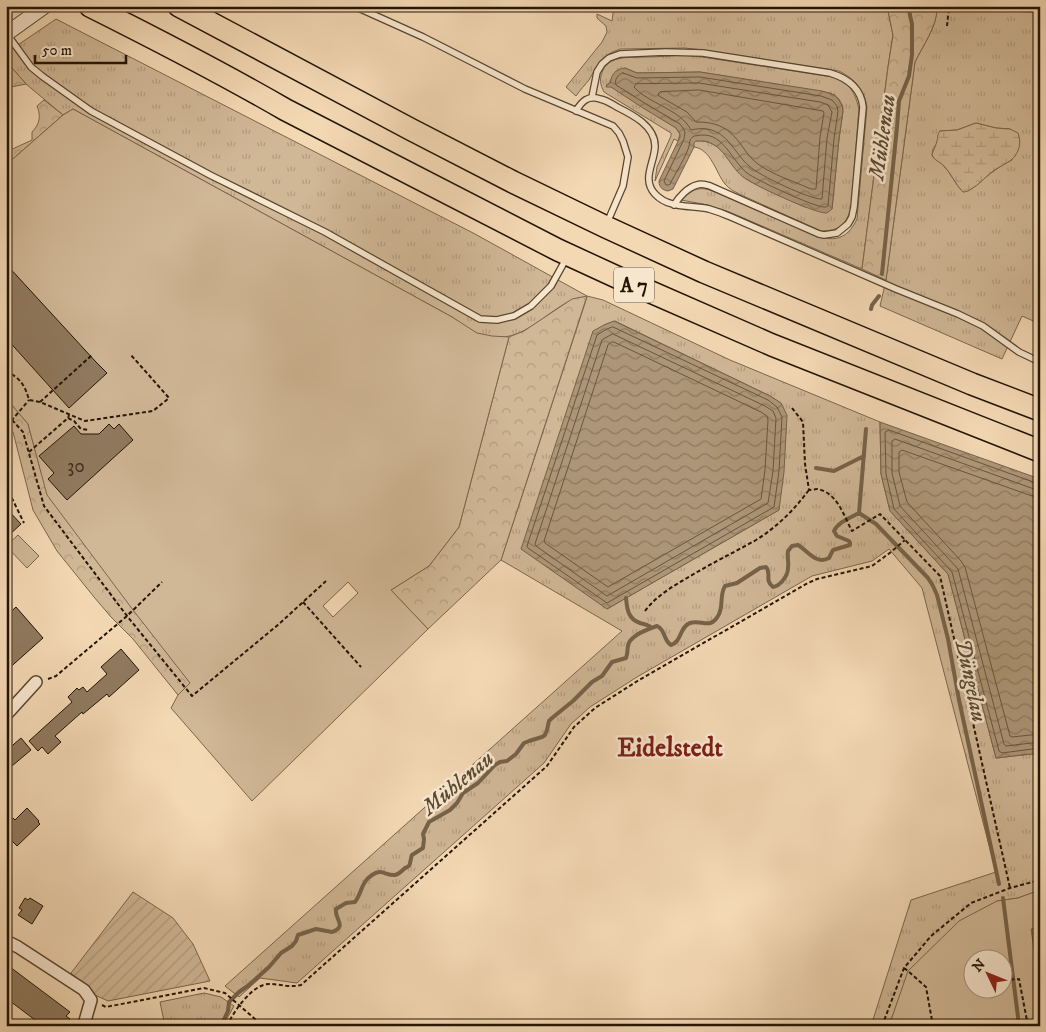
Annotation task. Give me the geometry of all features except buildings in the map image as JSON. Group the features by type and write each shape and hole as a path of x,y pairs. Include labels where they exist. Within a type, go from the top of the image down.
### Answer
{"highway":[{"name":"A 7","path":"90,6 244,86 286,110 568,255 772,345 1040,450"},
{"name":"A 7","path":"179,6 513,182 606,227 704,272 972,384 1040,410"}],"street":[{"path":"7,34 39,10"},
{"path":"6,715 36,682"},
{"path":"6,941 18,946 84,990 91,1000 82,1026"}],"lane":[{"path":"354,6 423,37 525,89 613,126 623,141 628,157 623,186 606,227"},
{"path":"7,34 31,67 91,111 210,175 325,232 480,319 497,320 514,316 531,306 552,286 568,255"},
{"path":"592,97 597,72 609,58 620,54 666,52 703,53 830,73 844,78 857,89 863,107 854,208 848,224 837,233 819,234 710,186 698,184 678,198 674,205"},
{"path":"576,111 579,105 592,97 602,99 631,114 646,125 653,137 655,147 649,172 649,182 653,192 663,201 674,205 710,210 731,217 958,314 983,326 1020,352 1040,362"}],"path":[{"path":"948,26 948,7 1040,12"},
{"path":"40,402 92,355"},
{"path":"30,400 40,402 68,416 85,421 153,412 169,398 131,355"},
{"path":"6,371 14,374 25,387 30,400"},
{"path":"6,425 30,400"},
{"path":"646,611 667,590 710,564 756,540 778,524 796,507 809,490 805,464 803,422 792,408"},
{"path":"68,416 81,429 89,430"},
{"path":"29,453 68,416"},
{"path":"12,420 23,432 44,506 127,616 192,696 279,624 326,581"},
{"path":"6,486 24,523"},
{"path":"809,490 818,489 831,495 839,505 852,531 880,514 940,576 1010,888"},
{"path":"227,1026 239,1006 260,986 267,984 294,987 301,985 548,766 574,727 596,708 639,680 808,582 872,566 904,540"},
{"path":"36,682 56,676 127,616 162,582"},
{"path":"303,602 361,667"},
{"path":"882,1026 904,968 930,936 971,902 1040,880"},
{"path":"904,968 926,987 933,1026"},
{"path":"1014,979 1019,979 1028,1026"},
{"path":"91,1000 106,1006 204,988 225,993 263,1026"}],"green space":[{"path":"614,6 887,6 893,35 862,269 727,211 681,200 694,190 707,189 820,237 832,239 847,233 857,219 867,107 864,95 858,85 850,77 839,71 703,50 685,48 620,49 609,54 601,61 576,96 566,87 602,42 607,32 606,26 597,18 597,14 612,21"},
{"path":"887,6 931,6 937,8 935,22 915,62 886,280 862,269 893,35"},
{"path":"931,6 1040,6 1040,324 1022,316 1002,359 880,306 886,280 915,62 935,22 937,8","holes":["976,123 1010,129 1012,160 972,189 963,192 946,168 934,159 932,155 940,131 957,130"]},
{"path":"56,19 475,234 587,296 603,300 730,360 880,422 881,474 890,511 948,574 996,758 1040,753 1040,890 1018,898 997,901 926,954 909,971 889,1026 871,1026 911,900 996,872 922,588 889,549 872,561 812,576 637,677 590,707 571,724 544,763 297,983 260,978 239,997 225,986 622,631 501,560 587,297 570,301 529,328 511,336 490,337 475,333 452,317 73,109 63,115 26,84 6,61 6,53","holes":["615,321 781,403 779,510 607,609 604,325"]},
{"path":"684,55 833,77 851,89 859,109 851,208 847,219 841,226 833,230 821,231 739,194 727,186 709,157 705,152 694,147 693,143 705,141 713,144 719,148 740,173 767,190 805,207 832,209 843,111 839,99 830,93 700,72 637,73 625,68 606,85 676,128 680,134 678,141 674,139 655,181 657,167 671,133 604,92 601,76 606,65 615,60"},
{"path":"6,61 26,84 6,88"},
{"path":"44,100 63,115 6,165 6,152 32,140 32,132 39,120 37,106"},
{"path":"73,109 452,317 477,333 509,337 459,527 429,566 391,590 428,629 252,801 171,708 178,695 190,683 47,495 28,424 6,398 6,165 63,115","holes":["348,582 358,593 333,617 323,606"]},
{"path":"976,123 1010,129 1018,133 1018,151 1010,161 968,191 963,192 942,164 934,159 932,155 940,131 957,130"},
{"path":"587,296 501,560 428,629 391,590 429,566 459,527 509,337 524,331 572,299"},
{"path":"6,398 28,424 41,472 190,683 178,695 133,639 111,617 57,551 33,510 13,432 6,424"},
{"path":"18,535 39,556 27,568 6,546"},
{"path":"1040,890 1040,1026 889,1026 908,971 959,921 997,901 1018,898"},
{"path":"133,892 173,918 193,944 210,981 108,1001 95,995 71,973"},
{"path":"204,993 221,997 234,1006 223,1026 165,1026 160,1002"}],"water":[{"path":"625,68 637,73 700,72 822,91 835,95 842,105 843,111 832,209 826,213 819,212 758,186 743,177 718,148 705,141 696,141 694,143 694,147 673,189 668,191 663,189 659,181 680,134 676,128 611,87 606,87 610,83 614,72"},
{"path":"614,321 770,396 781,403 787,415 784,472 779,510 607,609 521,549 593,331"},
{"path":"880,422 1040,479 1040,753 996,758 948,574 890,511 881,474"},
{"path":"1040,928 1040,988 1031,929"}],"waterway":[{"name":"Mühlenau","path":"882,274 899,101 909,76 912,55 912,24 908,6"},
{"name":"Mühlenau","path":"871,309 879,296"},
{"name":"Mühlenau","path":"221,1026 228,1011 229,1002 269,967 281,953 292,946 298,935 316,929 332,932 337,930 340,925 336,909 346,903 355,902 368,878 375,873 381,872 395,875 409,866 412,855 423,848 423,834 429,822 450,810 463,793 478,783 495,765 507,761 516,754 524,743 545,735 549,721 552,718 592,682 602,676 612,662 626,658 629,642 635,636 657,626 662,630 668,643 671,645 677,641 686,625 694,622 709,623 715,620 720,613 725,586 737,583 760,568 766,567 770,584 773,587 778,585 787,574 788,551 792,546 798,545 816,559 824,560 829,558 833,550 850,545 849,541 837,536 834,531 841,523 859,513 866,429"},
{"path":"816,468 834,471 864,456"},
{"name":"Düngelau","path":"859,513 876,524 928,578 937,595 948,639 959,700 999,884"},
{"name":"Mühlenau","path":"626,598 628,610 633,619 652,628"},
{"name":"Düngelau","path":"1003,898 1018,1026"}],"district":[{"name":"Eidelstedt","path":"670,747"}]}
